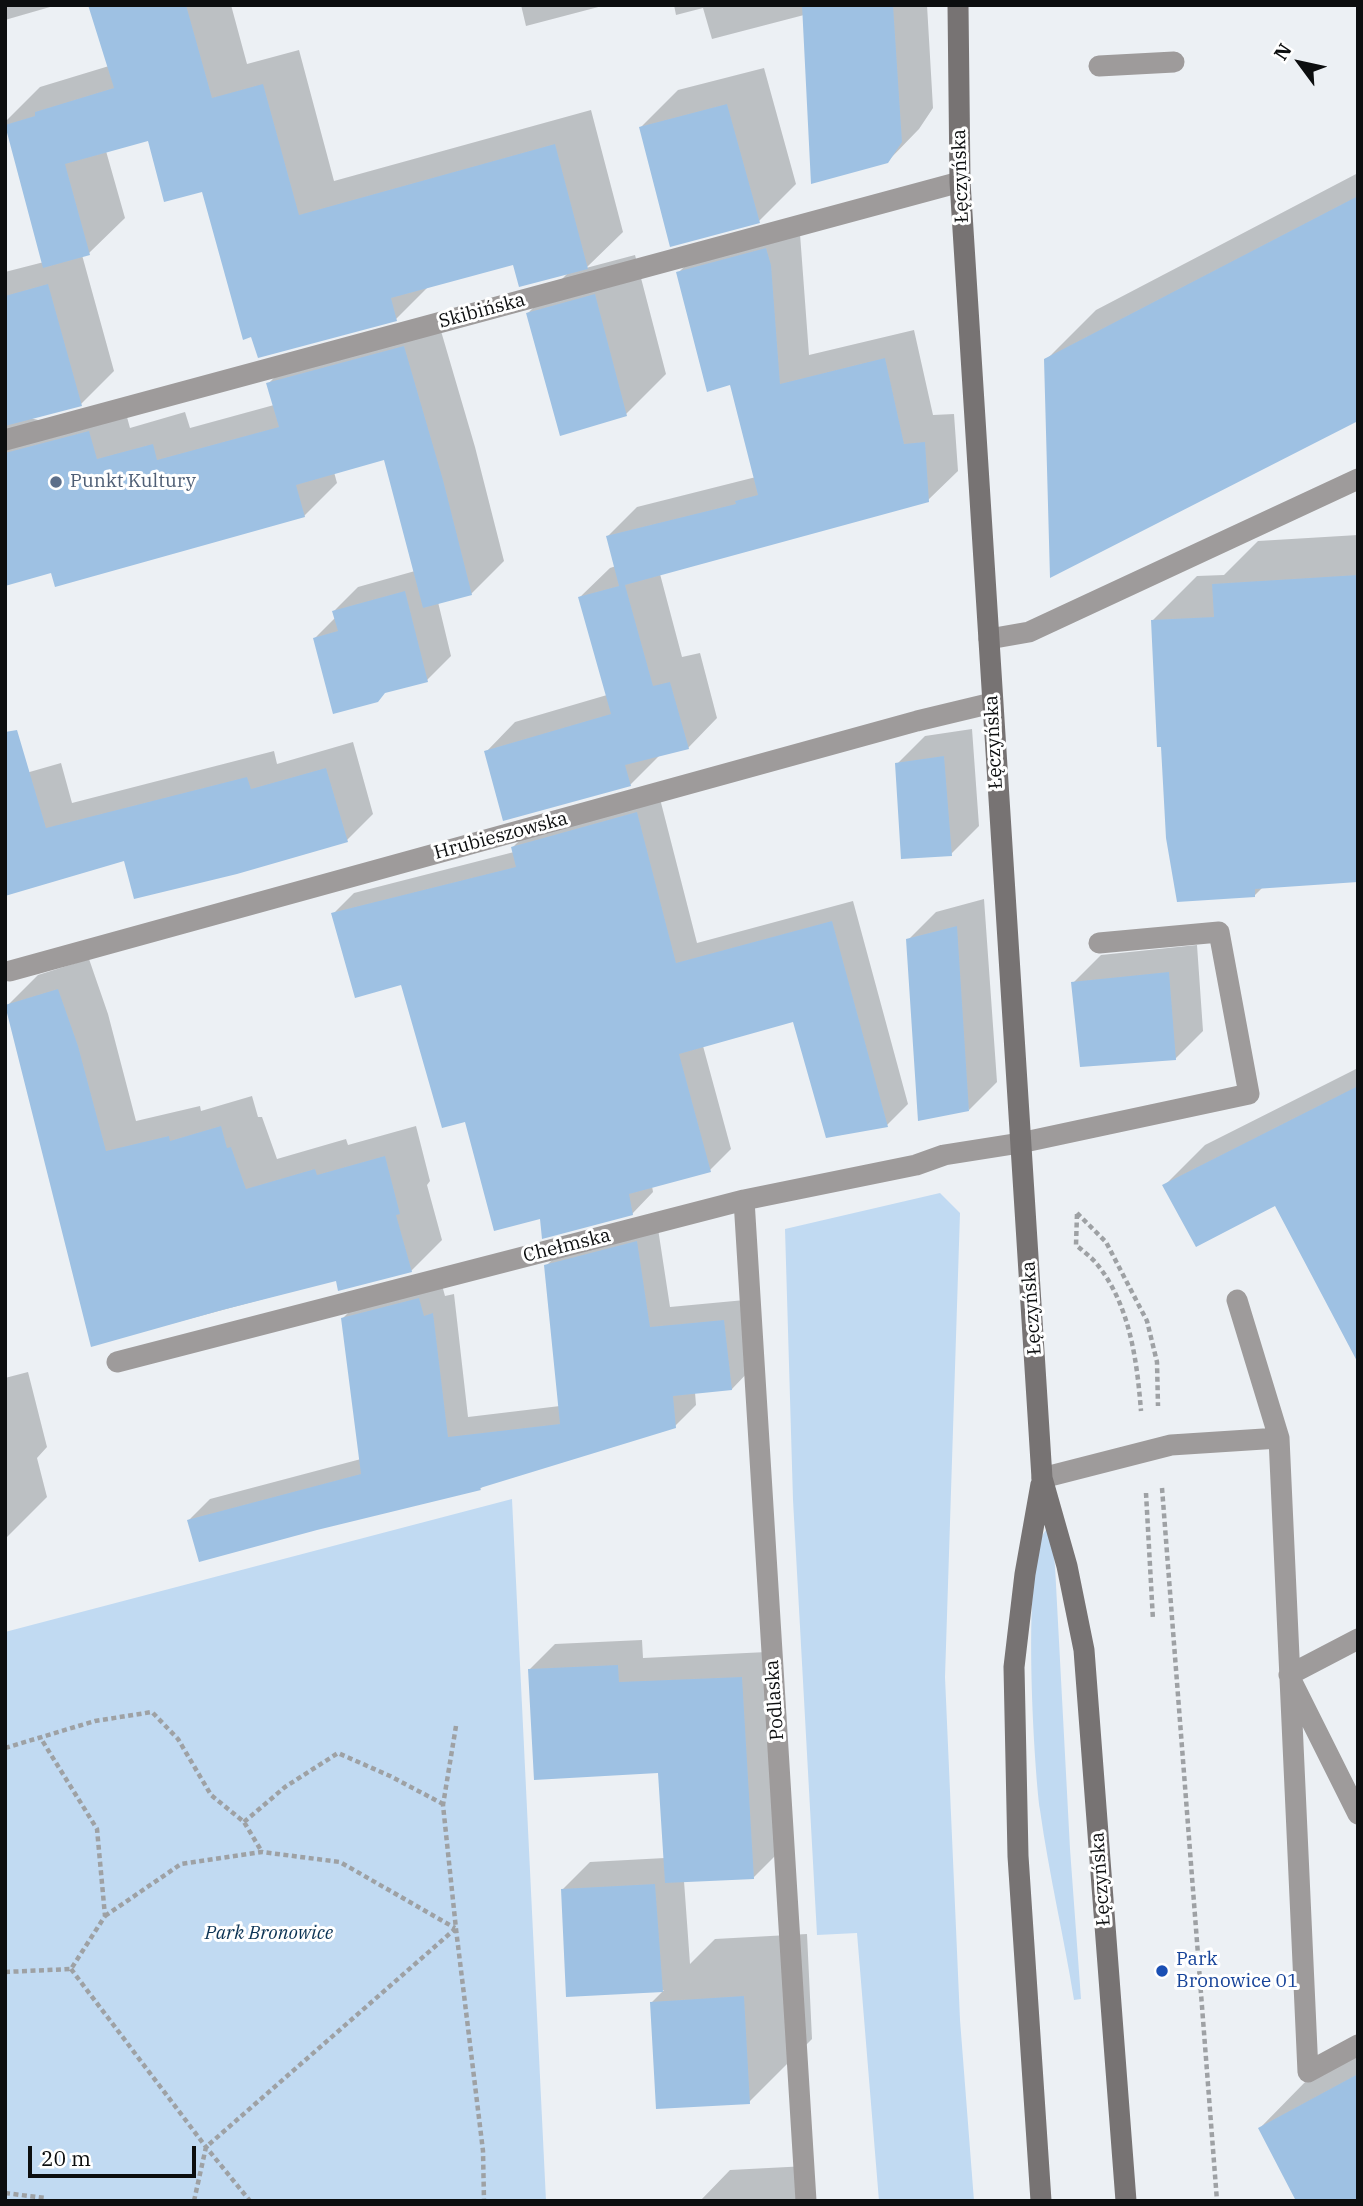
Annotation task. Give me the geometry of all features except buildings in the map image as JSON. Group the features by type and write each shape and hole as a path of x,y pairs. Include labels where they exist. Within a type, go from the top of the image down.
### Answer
{"street":[{"name":"Łęczyńska","path":"958,5 960,182 1042,1479 1067,1566 1084,1650 1126,2201"},
{"path":"1099,66 1174,62"},
{"name":"Skibińska","path":"5,440 960,182"},
{"path":"989,639 1029,632 1358,479"},
{"name":"Hrubieszowska","path":"10,971 917,721 992,703"},
{"name":"Chełmska","path":"117,1362 744,1200 916,1165 944,1155 1059,1136 1088,1126 1250,1094 1219,932 1099,943"},
{"name":"Podlaska","path":"744,1200 807,2201"},
{"path":"1237,1300 1279,1438 1308,2072 1358,2045"},
{"path":"1042,1479 1171,1445 1279,1438"},
{"name":"Łęczyńska","path":"1041,2201 1018,1856 1014,1667 1025,1574 1042,1479"},
{"path":"1289,1675 1358,1639"},
{"path":"1289,1675 1358,1814"}],"path":[{"path":"1077,1213 1106,1242 1131,1288 1146,1321 1157,1362 1159,1448 1217,2201"},
{"path":"5,1748 94,1721 152,1712 178,1739 211,1795 244,1822 262,1852"},
{"path":"456,1726 443,1805 483,2151 484,2201"},
{"path":"40,1737 97,1829 105,1916"},
{"path":"244,1822 285,1787 338,1753 390,1776 443,1805"},
{"path":"71,1969 105,1916 181,1864 262,1852 340,1863 456,1929"},
{"path":"194,2201 206,2147 456,1929"},
{"path":"5,1972 71,1969"},
{"path":"71,1969 250,2201"},
{"path":"5,2193 45,2198 45,2201"}],"green space":[{"path":"940,1193 960,1213 945,1677 960,2020 974,2201 879,2201 857,1933 817,1935 793,1500 785,1229"},
{"name":"Park Bronowice","path":"512,1499 546,2201 5,2201 5,1632"},
{"path":"1046,1530 1051,1534 1055,1566 1081,1999 1074,2000 1044,1834 1035,1752 1032,1619 1038,1548"}],"place":[{"name":"Punkt Kultury","path":"56,482"},
{"name":"Park Bronowice 01","path":"1162,1971"}]}
